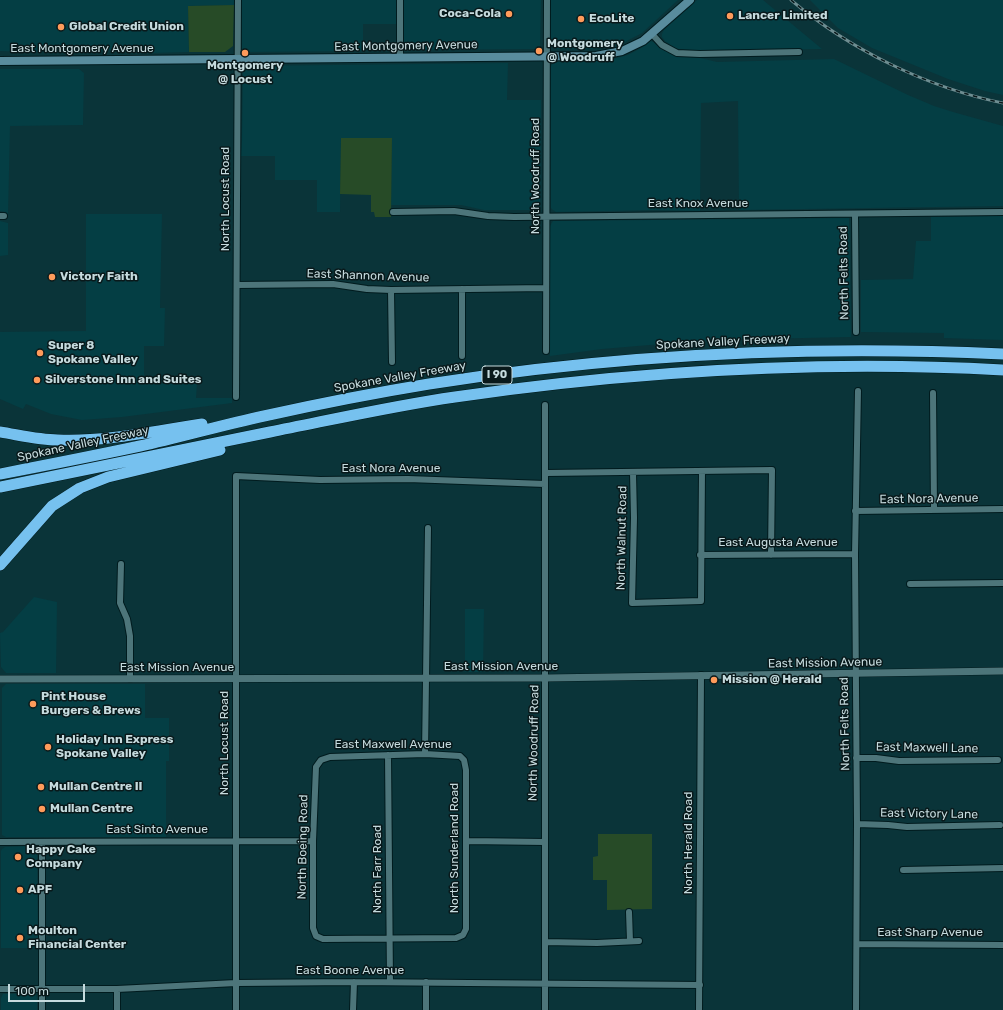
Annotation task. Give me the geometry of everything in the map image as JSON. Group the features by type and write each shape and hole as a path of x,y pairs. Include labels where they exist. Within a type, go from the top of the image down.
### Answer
{"highway":[{"name":"Spokane Valley Freeway","path":"0,474 140,446 264,416 429,384 515,372 625,360 735,353 837,350 1003,354"},
{"name":"Spokane Valley Freeway","path":"0,487 383,409 454,398 626,377 799,366 940,366 1003,370"},
{"path":"0,432 57,440 83,440 264,416"},
{"path":"0,565 52,506 80,488 108,477 220,450 270,432"}],"main road":[{"name":"East Montgomery Avenue","path":"0,61 548,57 608,55 634,46 652,34 690,0"}],"street":[{"name":"North Locust Road","path":"236,398 238,0"},
{"path":"400,0 400,58"},
{"name":"North Woodruff Road","path":"546,352 547,0"},
{"path":"652,34 662,45 678,53 799,52"},
{"name":"East Knox Avenue","path":"393,212 454,212 488,216 547,217 1003,212"},
{"name":"North Felts Road","path":"855,214 856,332"},
{"name":"East Shannon Avenue","path":"237,285 333,284 392,290 546,288"},
{"path":"462,289 462,356"},
{"path":"392,290 392,362"},
{"name":"North Felts Road","path":"856,1010 857,824 855,554 858,391"},
{"path":"933,393 934,510"},
{"name":"North Woodruff Road","path":"545,405 545,1010"},
{"path":"546,473 772,470 771,555"},
{"path":"700,554 702,471"},
{"name":"North Walnut Road","path":"633,473 634,518 632,603 701,602 700,554"},
{"name":"North Locust Road","path":"236,476 236,1010"},
{"name":"East Nora Avenue","path":"236,476 320,480 408,479 545,484"},
{"name":"East Nora Avenue","path":"856,511 1003,509"},
{"path":"425,754 428,528"},
{"name":"East Augusta Avenue","path":"700,554 855,554"},
{"path":"120,564 120,603 127,619 130,636 130,679"},
{"path":"910,584 1003,583"},
{"name":"East Mission Avenue","path":"0,679 426,679 1003,671"},
{"name":"North Herald Road","path":"700,1010 701,675"},
{"name":"East Maxwell Avenue","path":"321,760 330,756 425,754 460,756 464,760"},
{"name":"North Farr Road","path":"388,755 390,982"},
{"name":"East Maxwell Lane","path":"856,758 899,760 998,760"},
{"name":"North Boeing Road","path":"321,760 316,767 313,841 313,928 316,936 323,939 390,939"},
{"name":"North Sunderland Road","path":"390,939 456,938 463,935 466,929 467,841 466,770 464,760"},
{"name":"East Victory Lane","path":"857,824 907,827 1000,825"},
{"name":"East Sinto Avenue","path":"0,842 313,841"},
{"path":"467,841 545,842"},
{"path":"42,842 42,1010"},
{"path":"903,870 1003,868"},
{"path":"630,912 630,941"},
{"path":"545,942 597,943 638,941"},
{"name":"East Sharp Avenue","path":"857,944 1003,945"},
{"path":"353,1010 354,982"},
{"name":"East Boone Avenue","path":"0,989 117,989 236,983 354,982 700,985"},
{"path":"426,982 426,1010"},
{"path":"117,989 117,1010"}],"shaded area":[{"path":"0,0 234,0 234,5 188,6 189,52 149,53 123,50 25,52 0,51"},
{"path":"242,0 396,0 396,24 363,24 363,51 245,52 242,49"},
{"path":"402,0 541,0 540,48 404,50 402,47"},
{"path":"551,0 678,0 642,33 621,44 598,49 556,49 551,45"},
{"path":"697,0 763,0 822,49 706,51 683,50 675,48 665,41 662,34 664,30"},
{"path":"810,0 1003,0 1003,95 948,79 872,48 838,28"},
{"path":"650,41 673,55 682,57 696,57 717,62 834,59 934,106 1003,126 1003,206 739,210 738,101 701,103 700,211 653,210 556,212 551,208 551,66 555,62 609,60 628,55"},
{"path":"508,63 507,100 541,100 540,207 537,210 484,210 461,205 391,205 392,138 341,138 340,212 317,212 317,180 275,180 275,156 241,156 243,68 246,66"},
{"path":"0,69 79,69 84,73 83,125 10,126 8,215 6,212 0,211"},
{"path":"86,214 162,214 160,308 165,308 164,346 144,346 144,384 197,384 196,398 232,398 232,403 122,417 82,420 51,414 26,404 23,409 0,399 0,332 86,331"},
{"path":"1003,216 1003,340 944,338 944,333 861,332 861,280 913,279 916,241 931,241 931,217"},
{"path":"849,218 851,337 709,340 602,349 550,356 550,226 553,221"},
{"path":"0,221 8,223 8,255 0,256"},
{"path":"34,597 57,602 56,673 6,673 1,667 0,633 3,632"},
{"path":"465,609 484,609 483,672 465,672"},
{"path":"6,684 145,684 145,718 169,718 169,761 166,761 166,837 6,837 2,835 2,688"},
{"path":"33,846 37,849 38,948 1,948 1,851 5,847"},
{"path":"3,994 35,994 37,998 37,1010 1,1010 1,998"}],"green space":[{"path":"234,5 233,46 225,52 189,52 188,6"},
{"path":"341,138 392,138 391,217 375,217 374,212 371,212 371,195 340,194"},
{"path":"598,834 652,834 652,909 607,910 607,880 593,880 593,857 598,856"}],"railway":[{"path":"791,0 838,35 891,64 918,77 946,87 1003,103"}],"place":[{"name":"Coca-Cola","path":"509,14"},
{"name":"Lancer Limited","path":"730,16"},
{"name":"EcoLite","path":"581,19"},
{"name":"Global Credit Union","path":"61,27"},
{"name":"Montgomery @ Woodruff","path":"539,51"},
{"name":"Montgomery @ Locust","path":"245,53"},
{"name":"Victory Faith","path":"52,277"},
{"name":"Super 8 Spokane Valley","path":"40,353"},
{"name":"Silverstone Inn and Suites","path":"37,380"},
{"name":"Mission @ Herald","path":"714,680"},
{"name":"Pint House Burgers & Brews","path":"33,704"},
{"name":"Holiday Inn Express Spokane Valley","path":"48,747"},
{"name":"Mullan Centre II","path":"41,787"},
{"name":"Mullan Centre","path":"42,809"},
{"name":"Happy Cake Company","path":"18,857"},
{"name":"APF","path":"20,890"},
{"name":"Moulton Financial Center","path":"20,938"}]}
